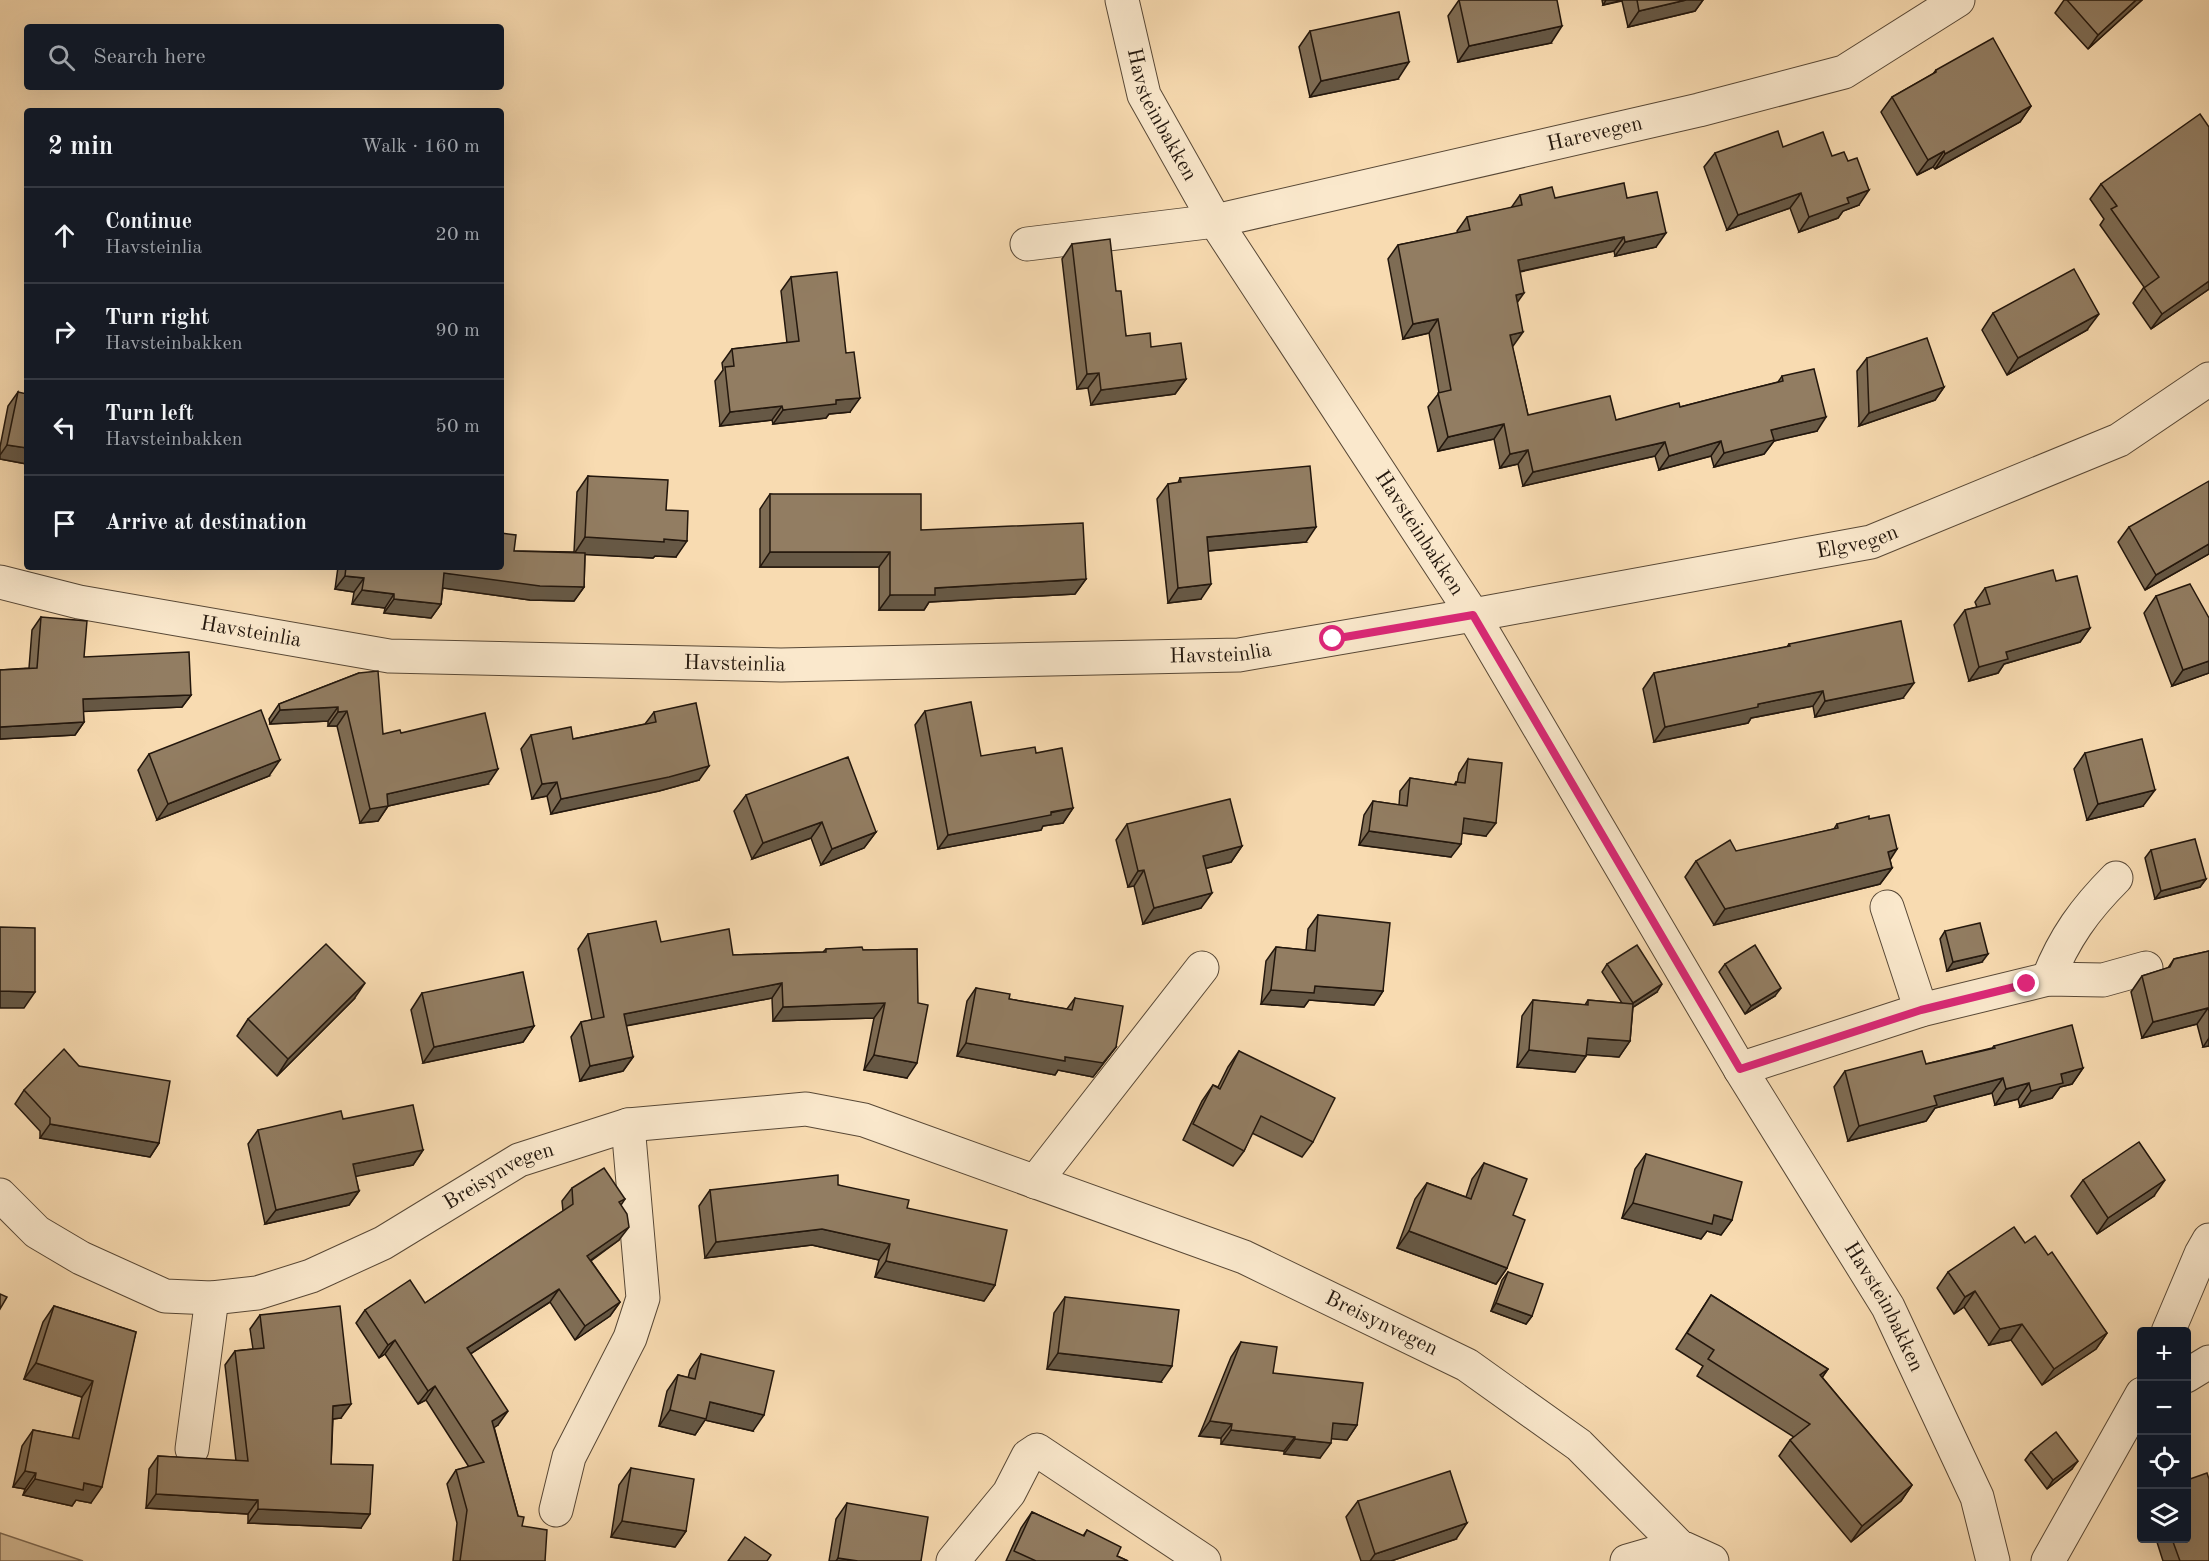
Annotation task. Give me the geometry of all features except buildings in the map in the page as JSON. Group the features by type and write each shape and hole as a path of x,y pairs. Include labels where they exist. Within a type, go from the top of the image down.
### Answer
{"street":[{"name":"Havsteinbakken","path":"1122,0 1144,95 1215,221 1473,615 1740,1069 1888,1307 1977,1497 1994,1561"},
{"name":"Harevegen","path":"1215,221 1699,111 1844,72 1958,0"},
{"path":"1027,244 1215,221"},
{"name":"Elgvegen","path":"1473,615 1871,543 2119,440 2209,379"},
{"name":"Havsteinlia","path":"0,582 79,602 389,656 746,664 1239,655 1473,615"},
{"path":"2048,979 2058,952 2090,904 2116,878"},
{"path":"1887,907 1921,1010"},
{"path":"1035,1182 1202,968"},
{"path":"1740,1069 1921,1010 2048,979 2103,980 2146,968"},
{"name":"Breisynvegen","path":"0,1195 38,1232 81,1258 165,1296 212,1298 257,1293 311,1276 383,1243 519,1160 628,1125 806,1109 864,1120 1244,1257 1467,1365 1579,1445 1679,1546 1712,1561"},
{"path":"556,1510 569,1457 630,1338 643,1298 628,1125"},
{"path":"2170,1327 2209,1240"},
{"path":"192,1449 212,1298"},
{"path":"2191,1373 2209,1362"},
{"path":"2048,1561 2137,1406"},
{"path":"953,1561 1009,1493 1028,1456 1037,1450 1204,1561"},
{"path":"1627,1561 1679,1546"}],"shaded area":[{"path":"0,1533 83,1561 0,1561"}],"route":[{"path":"1333,639 1473,615 1740,1069 1921,1010 2027,984"}]}
